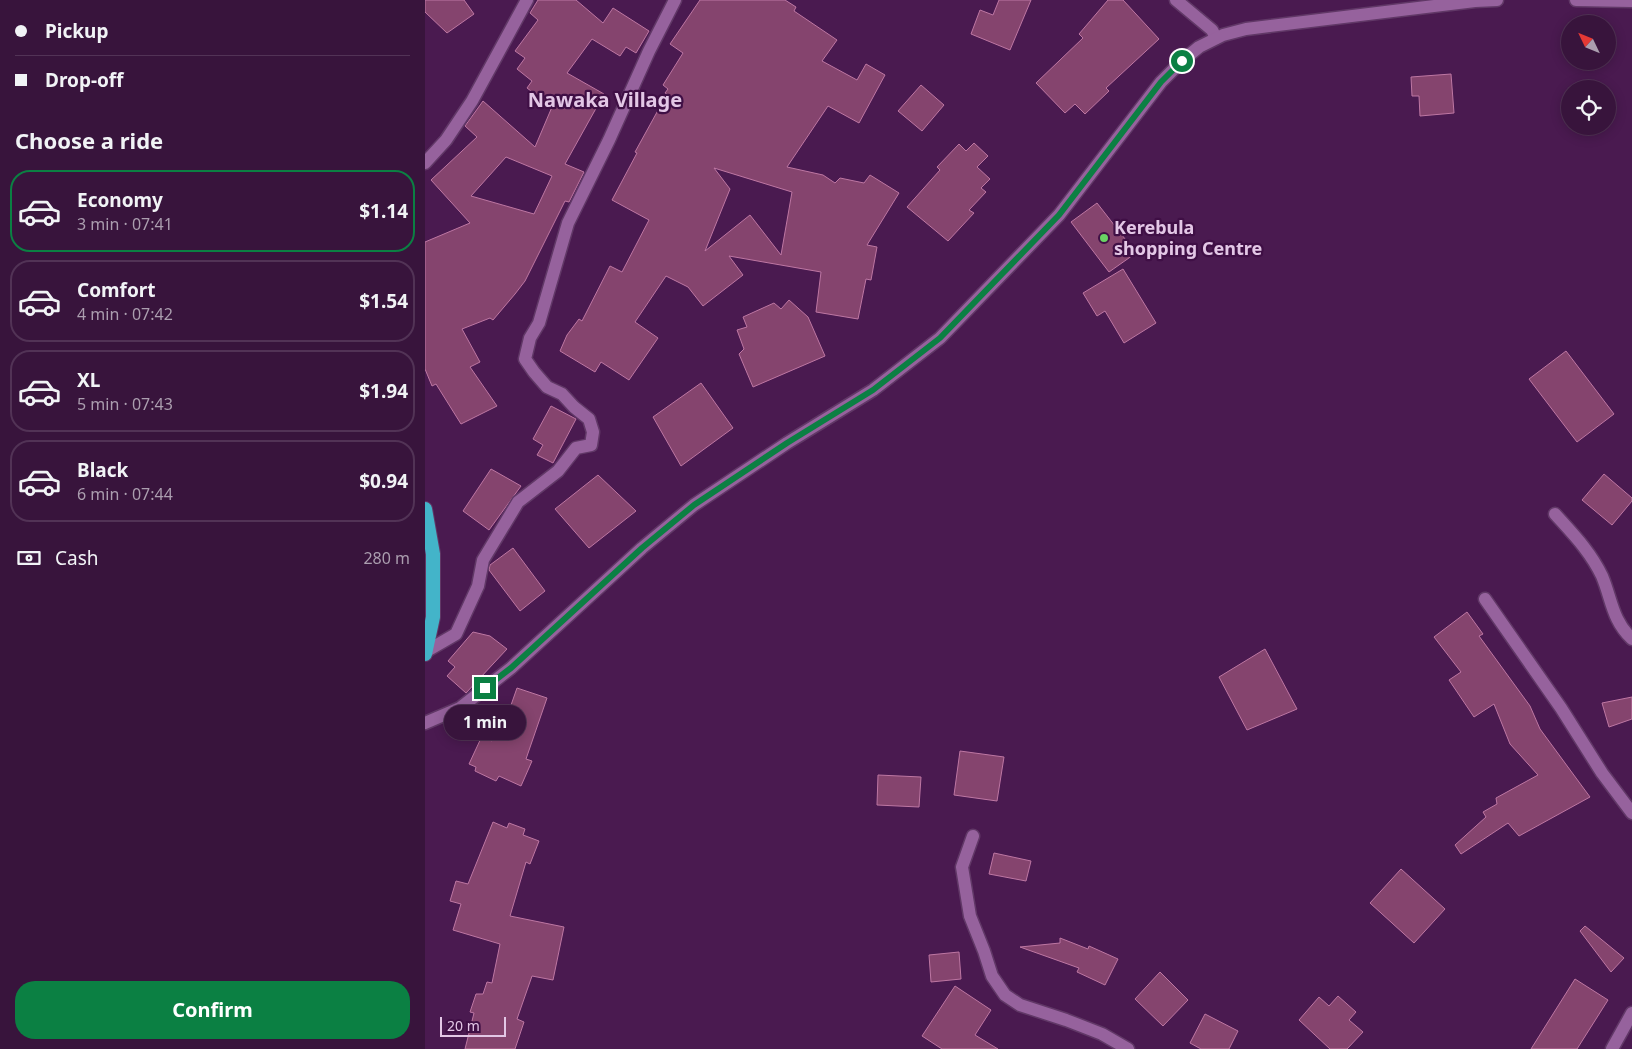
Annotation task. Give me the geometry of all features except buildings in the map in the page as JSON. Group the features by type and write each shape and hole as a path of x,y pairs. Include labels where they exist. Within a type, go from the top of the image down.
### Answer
{"highway":[{"path":"425,509 433,554 433,617 425,653"}],"street":[{"path":"425,163 446,140 472,101 527,0"},
{"path":"425,653 456,634 479,586 483,560 518,502 558,471 577,448 591,445 593,432 589,419 562,394 547,387 525,359 529,338 539,323 568,223 675,0"},
{"path":"1176,0 1207,26 1216,38"},
{"path":"425,723 460,708 511,668 642,548 694,505 787,443 873,390 940,338 1059,215 1161,82 1199,47 1223,35 1246,29 1475,1 1497,0"},
{"path":"1576,0 1632,1"},
{"path":"1555,514 1587,549 1602,577 1612,610 1623,630 1632,639"},
{"path":"1485,599 1561,708 1602,773 1632,813"},
{"path":"973,836 962,867 970,916 985,951 991,976 1005,996 1020,1005 1067,1020 1102,1034 1128,1049"},
{"path":"1612,1049 1632,1013"}],"place":[{"name":"Kerebula shopping Centre","path":"1104,238"}],"district":[{"name":"Nawaka Village","path":"605,100"}],"route":[{"path":"485,688 511,668 642,548 694,505 787,443 873,390 940,338 1059,215 1161,82 1182,61"}]}
